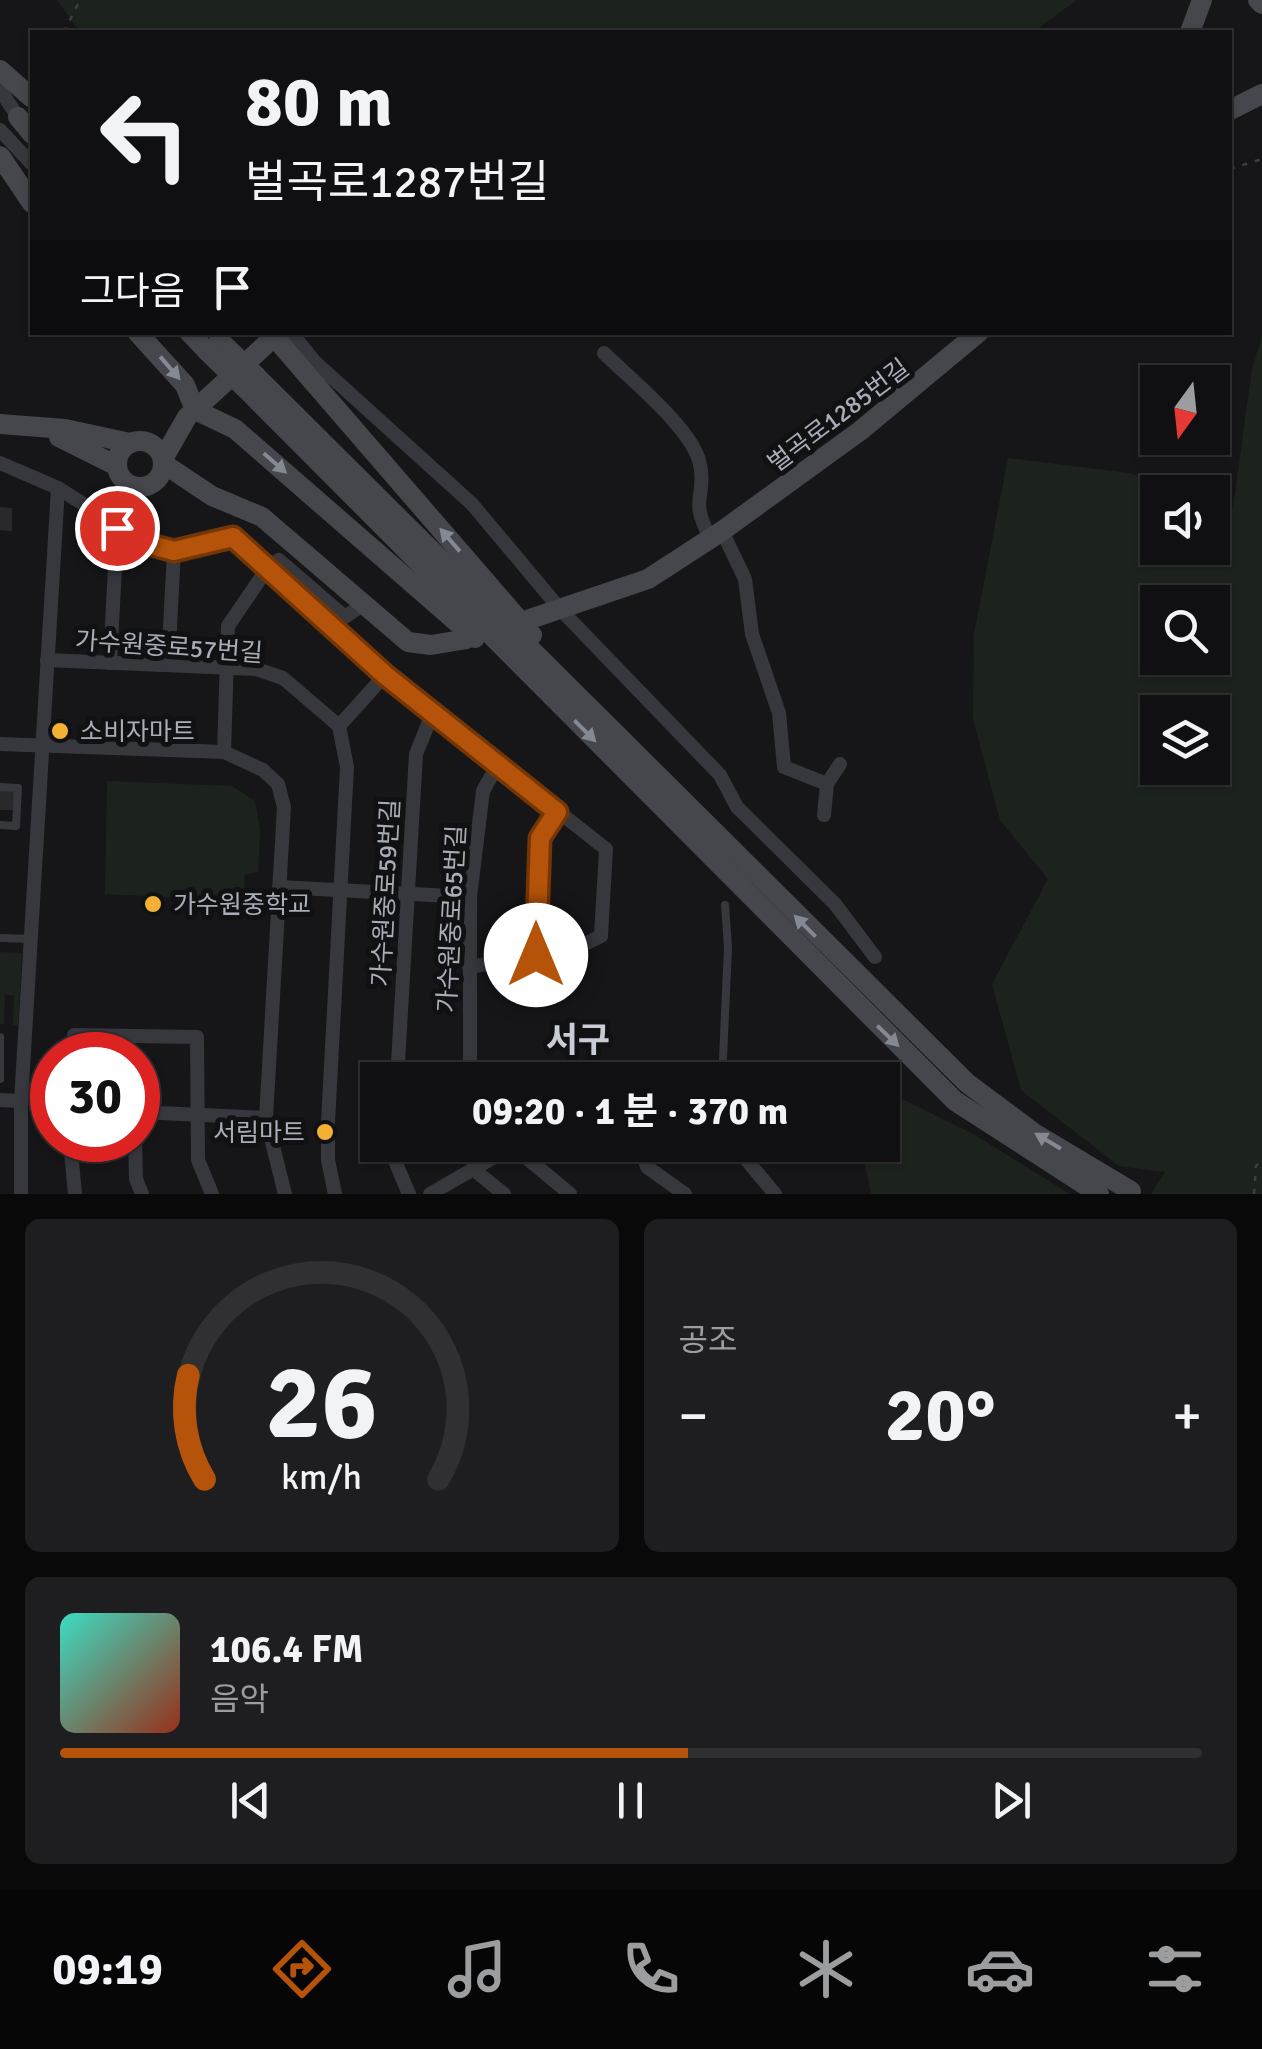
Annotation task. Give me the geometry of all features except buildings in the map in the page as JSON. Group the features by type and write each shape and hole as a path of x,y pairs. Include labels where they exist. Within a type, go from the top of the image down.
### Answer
{"main road":[{"path":"1191,30 1202,0"},
{"path":"0,70 30,96"},
{"path":"1232,109 1262,94"},
{"path":"18,117 30,132"},
{"path":"0,156 30,200"},
{"path":"140,335 185,384 191,414 164,462 160,478 142,488"},
{"path":"117,466 120,452 191,414 277,335"},
{"path":"279,335 530,633 577,697"},
{"name":"벌곡로1285번길","path":"527,620 648,579 860,431 975,335"},
{"path":"213,341 553,699 956,1101 1099,1194"},
{"path":"251,382 967,1083 1034,1133 1131,1191"},
{"path":"191,414 235,429 496,657 553,699"},
{"path":"0,424 157,448 164,462 212,496 262,517 408,642 431,644 467,639"},
{"path":"45,428 117,466 128,484 212,496"}],"street":[{"path":"0,90 18,117"},
{"path":"0,130 30,162"},
{"path":"279,335 316,362 472,504 560,608 720,775 737,807 835,904 875,957"},
{"path":"604,353 688,438 700,465 697,513 745,579 752,634 779,713 784,767 827,784"},
{"path":"0,463 58,488 148,544 174,551 233,537 385,675 606,849 601,936 590,945 469,968"},
{"path":"21,1194 21,1107 58,488"},
{"path":"110,663 117,528"},
{"path":"168,665 174,551"},
{"path":"224,752 228,626 269,566 279,560 345,617 362,606"},
{"name":"가수원중로57번길","path":"47,660 256,670 284,678 339,726"},
{"path":"335,1194 328,1160 328,1122 347,766 339,726 385,675"},
{"name":"가수원중로59번길","path":"398,1062 416,754 433,712"},
{"path":"0,744 224,752 262,770 278,784 284,807 266,1118 284,1194"},
{"name":"가수원중로65번길","path":"470,1062 470,897 483,790 498,764"},
{"path":"824,816 827,784 840,764"},
{"path":"536,955 540,838 557,812"},
{"path":"279,887 470,897"},
{"path":"160,1037 198,1037 198,1160 212,1194"},
{"path":"0,1100 21,1107"},
{"path":"160,1113 266,1118"},
{"path":"72,1162 75,1194"},
{"path":"136,1162 142,1194"},
{"path":"394,1162 409,1194"},
{"path":"430,1194 485,1162"},
{"path":"533,1162 570,1194"},
{"path":"646,1162 685,1194"},
{"path":"748,1162 775,1194"},
{"path":"473,1169 504,1194"}],"lane":[{"path":"0,787 18,788 16,826 0,825"},
{"path":"723,1062 728,948 725,905"},
{"path":"0,938 33,939"},
{"path":"0,1037 0,1079"}],"path":[{"path":"65,30 80,0"},
{"path":"1232,168 1262,159"},
{"path":"21,1107 30,1109"},
{"path":"1254,1194 1256,1166 1262,1160"}],"shaded area":[{"path":"57,0 1077,0 1036,30 79,30"},
{"path":"1262,337 1262,1194 1151,1194 1165,1172 1119,1166 1021,1090 992,984 1048,879 1000,820 973,719 974,634 1008,458 1140,477 1140,565 1230,565 1230,507 1233,508 1252,369"},
{"path":"107,781 232,786 255,801 260,829 258,872 245,875 243,901 105,894"},
{"path":"0,952 22,953 18,1025 13,1025 14,995 5,995 4,1024 0,1024"},
{"path":"900,1098 975,1135 1070,1194 871,1194 864,1162 900,1162"}],"place":[{"name":"소비자마트","path":"60,731"},
{"name":"가수원중학교","path":"153,904"},
{"name":"서림마트","path":"325,1132"}],"district":[{"name":"서구","path":"578,1040"}],"route":[{"path":"117,528 148,544 174,551 233,537 385,675 557,812 540,838 536,955"}]}
